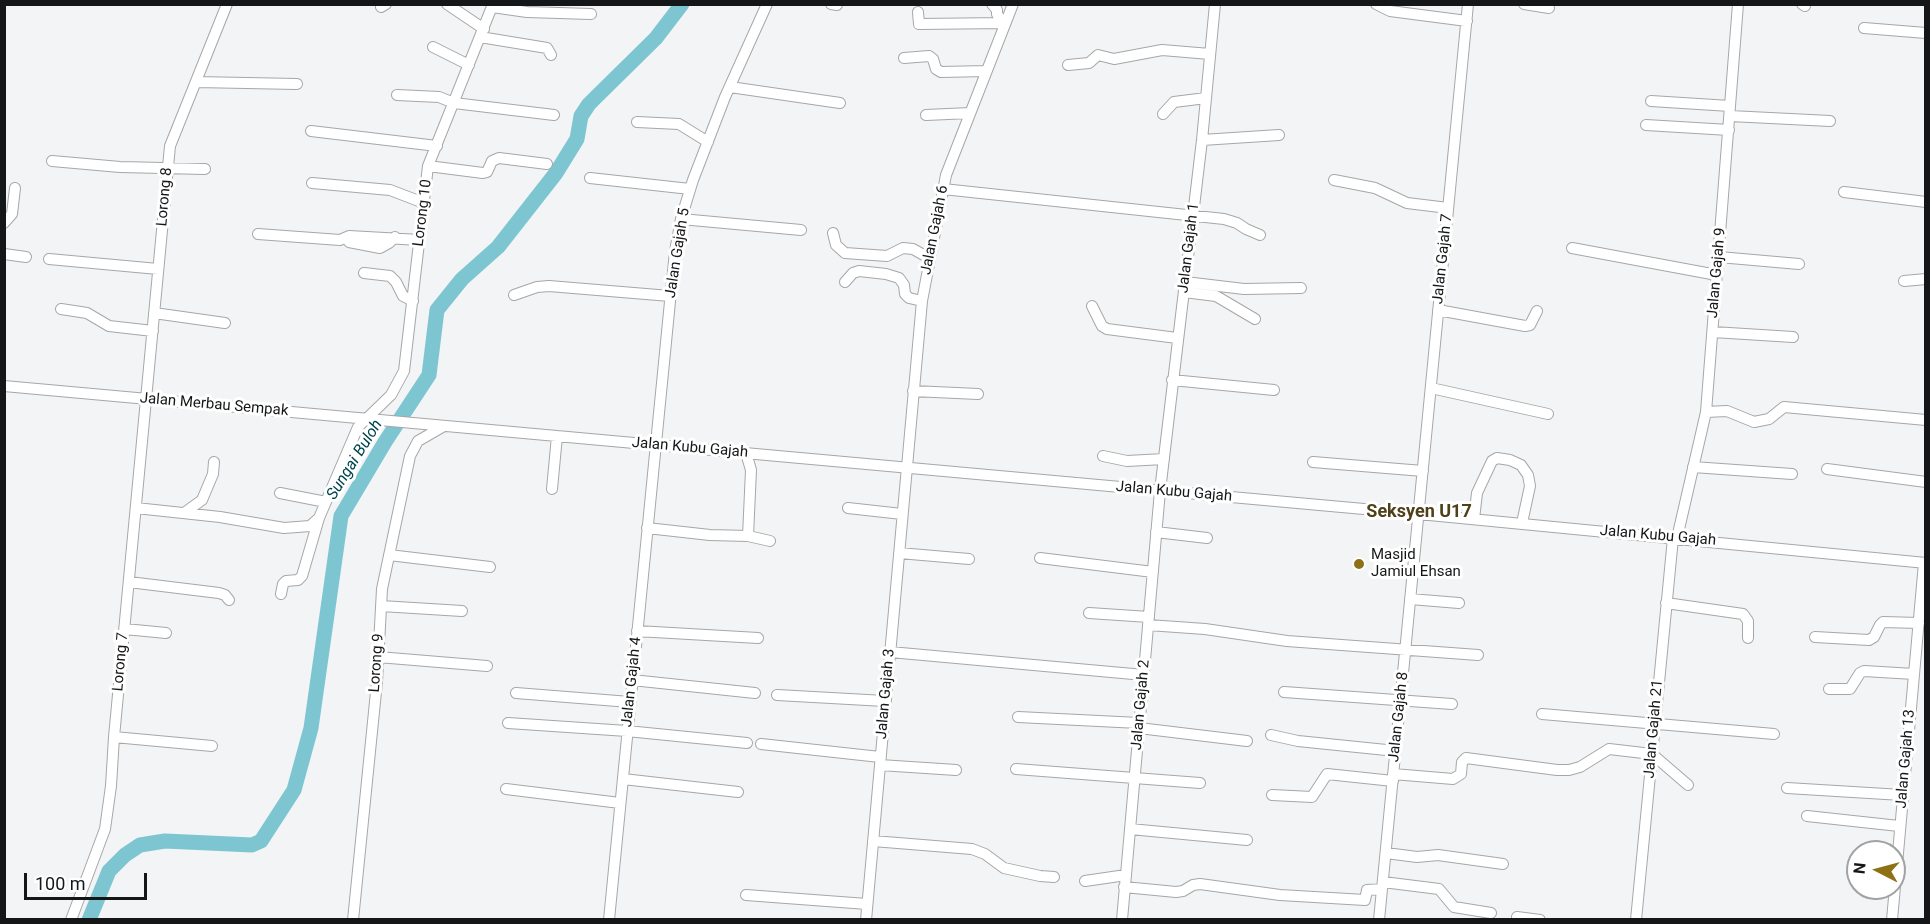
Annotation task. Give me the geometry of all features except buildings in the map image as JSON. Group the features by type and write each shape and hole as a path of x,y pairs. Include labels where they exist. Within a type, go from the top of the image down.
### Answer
{"street":[{"name":"Lorong 8","path":"147,399 172,138 227,4"},
{"path":"447,4 482,33 547,48 550,56"},
{"name":"Jalan Gajah 5","path":"655,445 670,296 681,219 690,189 730,87 767,4"},
{"path":"992,4 1003,22"},
{"name":"Jalan Gajah 6","path":"906,468 922,301 946,175 1003,22 1013,4"},
{"name":"Jalan Gajah 1","path":"1160,491 1202,140 1215,4"},
{"path":"1376,4 1390,11 1467,21"},
{"name":"Jalan Gajah 7","path":"1419,514 1468,4"},
{"path":"1524,4 1549,8"},
{"path":"493,6 527,12 591,14"},
{"name":"Lorong 10","path":"281,594 286,581 298,580 303,576 319,518 358,427 370,419 390,395 404,371 428,166 493,6"},
{"name":"Jalan Gajah 9","path":"1675,538 1706,412 1740,7"},
{"path":"918,12 919,24 1003,22"},
{"path":"1864,28 1926,33"},
{"path":"433,47 469,64"},
{"path":"1068,65 1089,63 1098,55 1114,59 1162,51 1210,54"},
{"path":"904,58 929,56 933,59 936,69 941,72 986,71"},
{"path":"196,82 297,84"},
{"path":"730,87 840,103"},
{"path":"397,95 439,97 454,103 554,115"},
{"path":"1163,114 1174,102 1206,98"},
{"path":"1652,100 1830,121"},
{"path":"926,115 969,113"},
{"path":"637,122 679,124 708,142"},
{"path":"1646,124 1729,130"},
{"path":"311,131 437,146"},
{"path":"1202,140 1279,135"},
{"path":"428,166 483,173 487,172 492,161 499,158 547,164"},
{"path":"52,161 120,167 206,169"},
{"path":"590,178 690,189"},
{"path":"1334,180 1375,188 1407,203 1448,208"},
{"path":"312,183 390,190 424,203"},
{"path":"4,223 12,214 15,188"},
{"path":"943,189 1231,220 1260,235"},
{"path":"1844,192 1926,202"},
{"path":"681,219 801,230"},
{"path":"833,233 836,245 845,253 886,256 903,248 913,249 929,258"},
{"path":"258,234 340,240 380,248 395,237 420,240"},
{"path":"1572,248 1717,274"},
{"path":"4,254 26,257"},
{"path":"1719,257 1799,264"},
{"path":"49,259 158,269"},
{"path":"845,282 859,271 886,274 899,278 909,298 922,301"},
{"path":"364,273 390,276 403,296 413,301"},
{"path":"1904,281 1926,279"},
{"path":"514,295 549,285 670,296"},
{"path":"1184,287 1301,288"},
{"path":"1184,287 1216,296 1255,319"},
{"path":"1092,306 1102,326 1107,329 1177,338"},
{"path":"61,309 87,314 109,326 153,331"},
{"path":"1438,310 1525,326 1530,325 1537,311"},
{"path":"154,313 225,323"},
{"path":"1713,332 1793,337"},
{"path":"1172,380 1274,390"},
{"name":"Jalan Merbau Sempak","path":"4,386 423,424"},
{"path":"1431,388 1548,414"},
{"path":"913,391 978,394"},
{"name":"Lorong 7","path":"71,920 105,829 147,399"},
{"path":"1706,412 1727,411 1754,422 1769,419 1784,407 1926,420"},
{"name":"Jalan Kubu Gajah","path":"423,424 1474,519 1925,563"},
{"name":"Lorong 9","path":"353,920 378,657 382,589 407,468 414,447 425,436 444,426"},
{"path":"552,489 557,436"},
{"name":"Jalan Gajah 4","path":"609,920 655,445"},
{"path":"746,453 751,470 748,536"},
{"path":"1103,456 1127,461 1164,459"},
{"path":"1474,519 1477,493 1492,461 1497,458 1521,465 1528,475 1530,486 1522,524"},
{"path":"184,513 202,500 213,474 214,462"},
{"path":"1313,462 1423,471"},
{"path":"1693,467 1792,474"},
{"name":"Jalan Gajah 3","path":"866,920 906,468"},
{"path":"1827,469 1926,482"},
{"name":"Jalan Gajah 2","path":"1122,920 1160,491"},
{"path":"280,494 326,502"},
{"path":"136,508 220,517 284,528 310,526 319,518"},
{"path":"848,508 902,514"},
{"name":"Jalan Gajah 8","path":"1379,920 1419,514"},
{"path":"647,528 710,536 748,536 770,541"},
{"path":"1156,532 1207,538"},
{"name":"Jalan Gajah 21","path":"1636,920 1666,603 1675,538"},
{"path":"899,553 969,559"},
{"path":"389,555 490,567"},
{"path":"1040,558 1153,572"},
{"name":"Jalan Gajah 13","path":"1892,920 1925,563"},
{"path":"129,582 219,593 225,595 229,600"},
{"path":"1410,599 1459,603"},
{"path":"1666,603 1743,614 1748,621 1748,638"},
{"path":"381,606 462,611"},
{"path":"1089,613 1287,641 1478,655"},
{"path":"1815,637 1869,640 1875,637 1883,622 1919,623"},
{"path":"124,629 166,633"},
{"path":"637,631 758,638"},
{"path":"890,652 1144,675"},
{"path":"378,657 487,666"},
{"path":"1829,689 1850,689 1860,673 1864,671 1914,674"},
{"path":"632,680 755,693"},
{"path":"1284,692 1452,704"},
{"path":"516,693 630,702"},
{"path":"777,695 885,701"},
{"path":"1542,714 1774,734"},
{"path":"1018,717 1139,725 1247,741"},
{"path":"508,723 627,731 747,743"},
{"path":"1271,735 1298,741 1396,751"},
{"path":"114,737 212,746"},
{"path":"760,744 956,770"},
{"path":"1272,795 1312,797 1327,774 1453,779 1461,774 1462,762 1466,758 1569,770 1604,751 1652,754 1688,785"},
{"path":"1016,769 1200,783"},
{"path":"623,779 738,792"},
{"path":"1787,788 1902,795"},
{"path":"506,789 620,803"},
{"path":"1807,816 1899,826"},
{"path":"1130,829 1247,840"},
{"path":"873,841 972,849 985,854 1004,868 1054,877"},
{"path":"1386,853 1417,857 1438,855 1503,864"},
{"path":"1085,881 1126,875"},
{"path":"1125,887 1176,892 1200,884 1280,895 1381,901"},
{"path":"1365,900 1367,890 1382,886 1439,889 1454,907 1491,912"},
{"path":"746,895 867,904"},
{"path":"1517,917 1540,920"}],"waterway":[{"name":"Sungai Buloh","path":"89,920 109,871 125,855 140,845 165,841 252,845 261,841 294,790 311,728 341,516 385,442 429,375 437,310 462,279 498,247 556,173 577,139 581,116 589,104 656,38 682,4"}],"place":[{"name":"Masjid Jamiul Ehsan","path":"1359,564"}],"district":[{"name":"Seksyen U17","path":"1419,512"}]}
